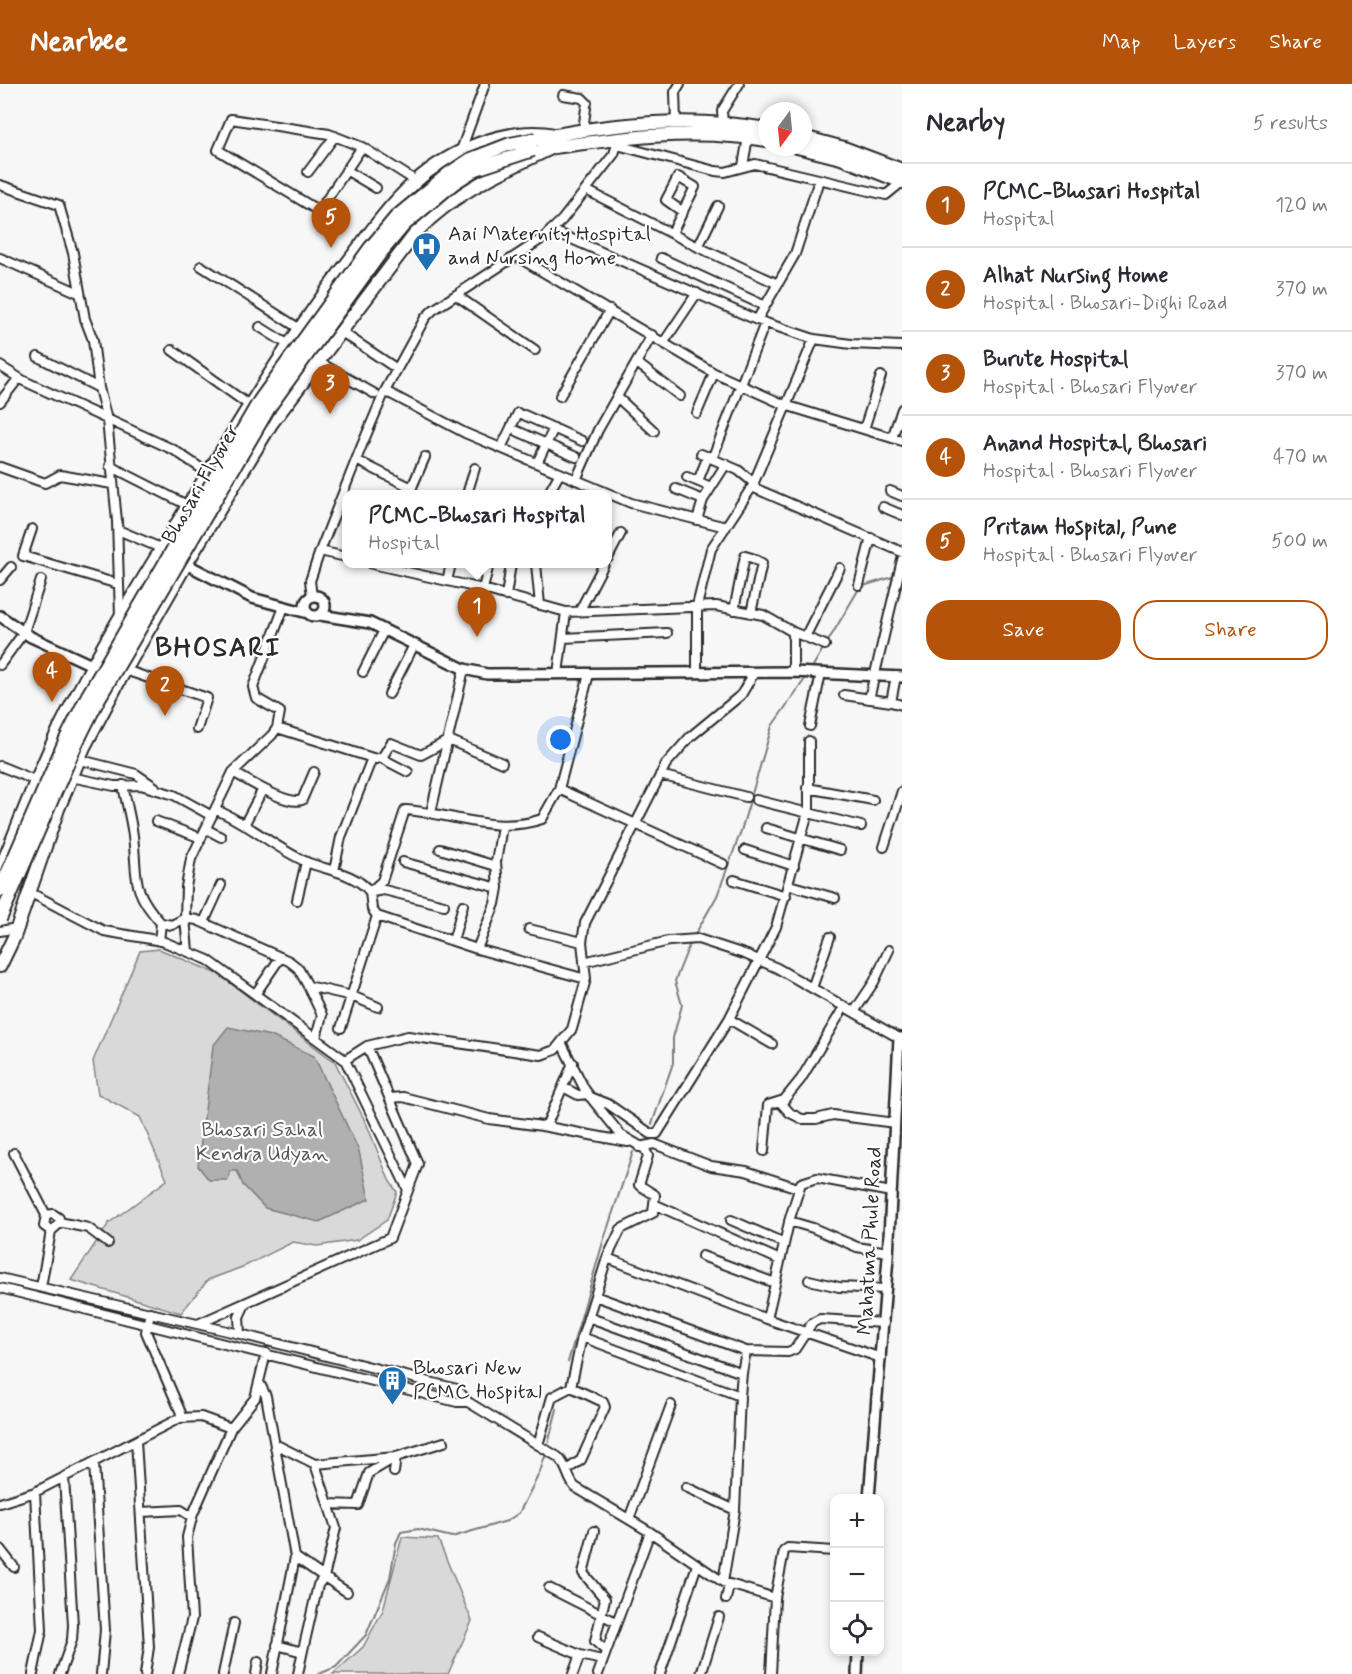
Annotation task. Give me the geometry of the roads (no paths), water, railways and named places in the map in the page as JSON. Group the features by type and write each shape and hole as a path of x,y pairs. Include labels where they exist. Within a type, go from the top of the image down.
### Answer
{"main road":[{"path":"534,145 556,135 583,130 676,122 723,123 758,128"},
{"path":"0,867 50,751 93,666 120,620 249,405 300,329 387,210 416,182 460,153 521,132 556,135"},
{"path":"534,145 553,147 700,133 758,139"},
{"path":"812,139 844,148 902,170"},
{"name":"Bhosari Flyover","path":"0,890 88,695 260,400 370,248 396,218 429,188 471,159 510,144 534,145"},
{"name":"Bhosari Flyover","path":"0,919 76,744 98,700 270,406 379,255 404,225 454,183 476,169 534,145"},
{"path":"0,966 17,928 79,759 122,675 271,424 418,230 435,212 478,182 553,147"},
{"path":"812,151 841,158 902,182"}],"street":[{"path":"460,153 485,84"},
{"path":"676,122 675,92 680,84"},
{"path":"723,123 722,111 739,84"},
{"path":"563,95 582,98 586,105 583,130"},
{"path":"362,147 319,211 218,150 231,119 335,136 362,147 416,182"},
{"path":"308,172 335,136"},
{"path":"743,166 748,137"},
{"path":"344,490 385,391 425,318 551,230 614,153 618,141 715,171 724,172 755,164 886,195 902,182"},
{"path":"346,170 376,188"},
{"path":"672,233 683,212 695,187 678,177 666,200 667,204 683,212"},
{"path":"757,320 795,254 819,180"},
{"path":"0,185 59,205 73,253 79,293 93,340 99,388 107,420 118,530 120,620"},
{"path":"585,189 698,247 778,284"},
{"path":"698,247 718,206"},
{"path":"551,230 765,323 814,339 851,344 902,346"},
{"path":"516,256 714,373 785,405 902,441"},
{"path":"0,258 79,293"},
{"path":"661,258 765,306"},
{"path":"201,266 300,329"},
{"path":"664,342 697,293"},
{"path":"456,295 535,350"},
{"path":"560,396 610,310"},
{"path":"698,481 765,323"},
{"path":"260,327 375,394"},
{"path":"340,331 397,369"},
{"path":"576,480 598,430 652,335"},
{"path":"697,673 697,606 711,549 753,485 814,339"},
{"path":"172,350 249,405"},
{"path":"38,357 99,388"},
{"path":"637,363 680,396"},
{"path":"0,366 18,379 174,450 208,473"},
{"path":"697,412 714,373"},
{"path":"864,429 881,376"},
{"path":"0,402 18,379"},
{"path":"385,391 501,448 601,490"},
{"path":"617,397 654,431"},
{"path":"892,438 902,409"},
{"path":"501,448 521,414 582,441"},
{"path":"537,463 554,428"},
{"path":"517,431 576,457"},
{"path":"708,455 726,464 753,485 902,552"},
{"path":"410,490 425,457"},
{"path":"356,460 408,490"},
{"path":"697,520 703,500 726,464"},
{"path":"110,466 189,506"},
{"path":"0,467 45,483 60,475 112,484"},
{"path":"468,490 475,468"},
{"path":"551,490 560,473"},
{"path":"687,477 711,487"},
{"path":"676,489 703,500"},
{"path":"890,491 902,496"},
{"path":"612,494 649,509 726,527"},
{"path":"308,613 306,603 312,596 310,581 342,495"},
{"path":"883,507 902,515"},
{"path":"32,530 23,556 118,584"},
{"path":"118,530 163,549 186,564 252,598 308,613 359,620 464,669 487,674 793,672 899,677 891,702"},
{"path":"612,550 621,533"},
{"path":"859,585 871,538"},
{"path":"320,551 342,556"},
{"path":"734,610 745,556 762,563 751,613"},
{"path":"869,699 902,560"},
{"path":"0,580 11,567"},
{"path":"393,568 483,589 566,612 697,606 763,615 792,632 825,645"},
{"path":"447,581 450,568"},
{"path":"483,589 488,568"},
{"path":"506,596 510,568"},
{"path":"536,568 540,605"},
{"path":"579,612 602,568"},
{"path":"805,637 840,568"},
{"path":"0,665 24,632 41,580"},
{"path":"312,596 321,598 324,602 324,611 320,615"},
{"path":"188,951 185,918 188,872 201,838 233,772 277,728 280,712 256,698 253,687 284,607"},
{"path":"558,674 566,612"},
{"path":"0,616 24,632 93,666 207,698 197,729"},
{"path":"363,672 384,630"},
{"path":"792,632 793,672"},
{"path":"563,638 667,633"},
{"path":"389,694 414,645"},
{"path":"431,812 464,669"},
{"path":"345,1060 368,1046 408,1036 542,1055 555,1050 562,1044 572,1029 586,979 582,942 585,923 634,823 675,752 741,694 754,673"},
{"path":"810,726 821,673"},
{"path":"370,892 382,881 405,810 431,812 484,825 502,826 542,819 559,789 589,674"},
{"path":"844,695 902,705"},
{"path":"277,728 377,758 408,772"},
{"path":"334,871 341,837 377,758 391,743 421,755 449,740"},
{"path":"449,740 502,763"},
{"path":"562,1087 608,1104 651,1134 657,1134 729,1019 776,927 808,813 809,741"},
{"path":"50,751 136,774 157,789"},
{"path":"0,766 37,781"},
{"path":"233,772 263,789 300,801 314,772"},
{"path":"660,775 746,797"},
{"path":"71,777 94,783 141,785 174,795 214,813 245,823 306,862 355,879 370,892 372,909 377,916 477,949 586,979"},
{"path":"123,785 133,838 136,884 145,904 161,923 172,925 185,918 204,922 298,968 322,1015 316,1038"},
{"path":"807,788 873,800"},
{"path":"245,823 263,789"},
{"path":"559,789 723,864"},
{"path":"884,848 902,791"},
{"path":"756,800 861,826"},
{"path":"156,821 201,838"},
{"path":"477,949 495,904 498,888 496,866 502,826"},
{"path":"766,828 840,850"},
{"path":"206,829 221,837"},
{"path":"440,849 496,866"},
{"path":"745,850 794,866"},
{"path":"297,900 306,862"},
{"path":"403,862 498,888"},
{"path":"734,880 786,897"},
{"path":"204,922 221,885"},
{"path":"789,885 835,898"},
{"path":"370,892 384,890 444,905"},
{"path":"29,892 104,931 159,941 188,951 228,972 345,1060 408,1190"},
{"path":"453,941 463,905"},
{"path":"341,1028 377,916"},
{"path":"159,941 161,923"},
{"path":"0,931 17,928"},
{"path":"529,929 582,942"},
{"path":"812,988 830,937"},
{"name":"Mahatma Phule Road","path":"584,962 684,939 698,939 760,961 901,1038 884,1323 869,1494"},
{"path":"854,1012 874,982 889,950"},
{"path":"256,993 280,958"},
{"path":"308,986 352,996 378,1007"},
{"path":"764,1151 766,1109 770,1104 782,1103 801,1079 844,1007"},
{"path":"729,1019 772,1044"},
{"path":"562,1044 589,1096 629,1142"},
{"path":"198,1324 244,1306 390,1238 418,1164 368,1046"},
{"path":"542,1126 547,1124 573,1063"},
{"path":"390,1098 404,1096 489,1119 629,1142 645,1149 648,1156 639,1185 655,1195 656,1205 648,1218 621,1229 607,1258 588,1317 571,1387 552,1397 538,1444"},
{"path":"782,1103 790,1113 802,1119 833,1115 895,1123"},
{"path":"639,1147 654,1144 711,1166 746,1171 798,1188"},
{"path":"14,1153 46,1215 44,1226 51,1231"},
{"path":"767,1318 798,1188 807,1180 817,1178 891,1192"},
{"path":"656,1205 780,1260"},
{"path":"46,1215 53,1214 59,1218 57,1228 51,1231"},
{"path":"731,1220 784,1243"},
{"path":"789,1221 857,1247 888,1252"},
{"path":"59,1222 88,1228 108,1243"},
{"path":"41,1287 51,1231"},
{"path":"702,1256 775,1283"},
{"path":"607,1258 807,1333 881,1358"},
{"path":"0,1278 150,1312 449,1386 462,1393 468,1402 558,1457 568,1469 571,1482 575,1487 650,1532 726,1584 775,1598"},
{"path":"809,1280 839,1287 886,1289"},
{"path":"0,1288 208,1338 457,1402 468,1402"},
{"path":"595,1296 746,1351 788,1352 799,1346 812,1323 820,1319 884,1323"},
{"path":"230,1344 237,1333 239,1317 244,1306"},
{"path":"150,1312 146,1332 180,1413 180,1418"},
{"path":"588,1317 742,1373"},
{"path":"208,1338 210,1327"},
{"path":"582,1337 740,1396"},
{"path":"726,1599 735,1510 740,1396 746,1351"},
{"path":"178,1674 192,1618 187,1537 192,1517 231,1428 255,1398 266,1353"},
{"path":"260,1384 266,1396 296,1557 272,1674"},
{"path":"568,1469 581,1460 605,1407 603,1402 571,1387"},
{"path":"628,1519 671,1405"},
{"path":"0,1503 35,1492 180,1418 201,1417 231,1428"},
{"path":"136,1441 149,1647 145,1674"},
{"path":"275,1444 315,1464 396,1457 444,1442"},
{"path":"394,1472 396,1457"},
{"path":"328,1504 358,1505 369,1473 396,1457"},
{"path":"94,1463 105,1630 101,1674"},
{"path":"298,1674 318,1585 324,1577 336,1528 315,1464"},
{"path":"60,1674 72,1640 64,1477"},
{"path":"686,1487 735,1510"},
{"path":"33,1674 42,1630 35,1492"},
{"path":"141,1512 181,1510 192,1517"},
{"path":"594,1531 583,1573 605,1599 595,1641 606,1651"},
{"path":"598,1674 650,1532"},
{"path":"771,1674 775,1598 784,1551 788,1548 830,1551"},
{"path":"0,1549 14,1567"},
{"path":"296,1557 347,1592"},
{"path":"660,1674 697,1565"},
{"path":"549,1588 616,1622"},
{"path":"701,1674 719,1617"},
{"path":"223,1674 234,1623"},
{"path":"538,1637 580,1655 602,1660"},
{"path":"277,1645 303,1650"},
{"path":"573,1674 580,1655"},
{"path":"857,1674 858,1656"},
{"path":"256,1674 258,1662"}],"waterway":[{"path":"827,643 860,587 896,576"},
{"path":"813,666 824,647"},
{"path":"693,938 717,896 741,831 772,726 805,679"},
{"path":"652,1124 673,1063 673,1038 682,1005 675,981 690,943"},
{"path":"568,1362 603,1242 633,1152"},
{"path":"548,1444 557,1409"},
{"path":"319,1674 336,1667 366,1635 390,1578 396,1543 401,1532 418,1529 452,1537 507,1521 519,1513 540,1472 545,1456"}],"place":[{"name":"Pritam Hospital, Pune","path":"331,248"},
{"name":"Aai Maternity Hospital and Nursing Home","path":"427,272"},
{"name":"Burute Hospital","path":"330,414"},
{"name":"PCMC-Bhosari Hospital","path":"477,637"},
{"name":"Anand Hospital, Bhosari","path":"52,702"},
{"name":"Alhat Nursing Home","path":"165,716"},
{"name":"Bhosari New PCMC Hospital","path":"392,1406"}],"district":[{"name":"BHOSARI","path":"218,648"}],"park label":[{"name":"Bhosari Sahal Kendra Udyan","path":"262,1142"}]}
